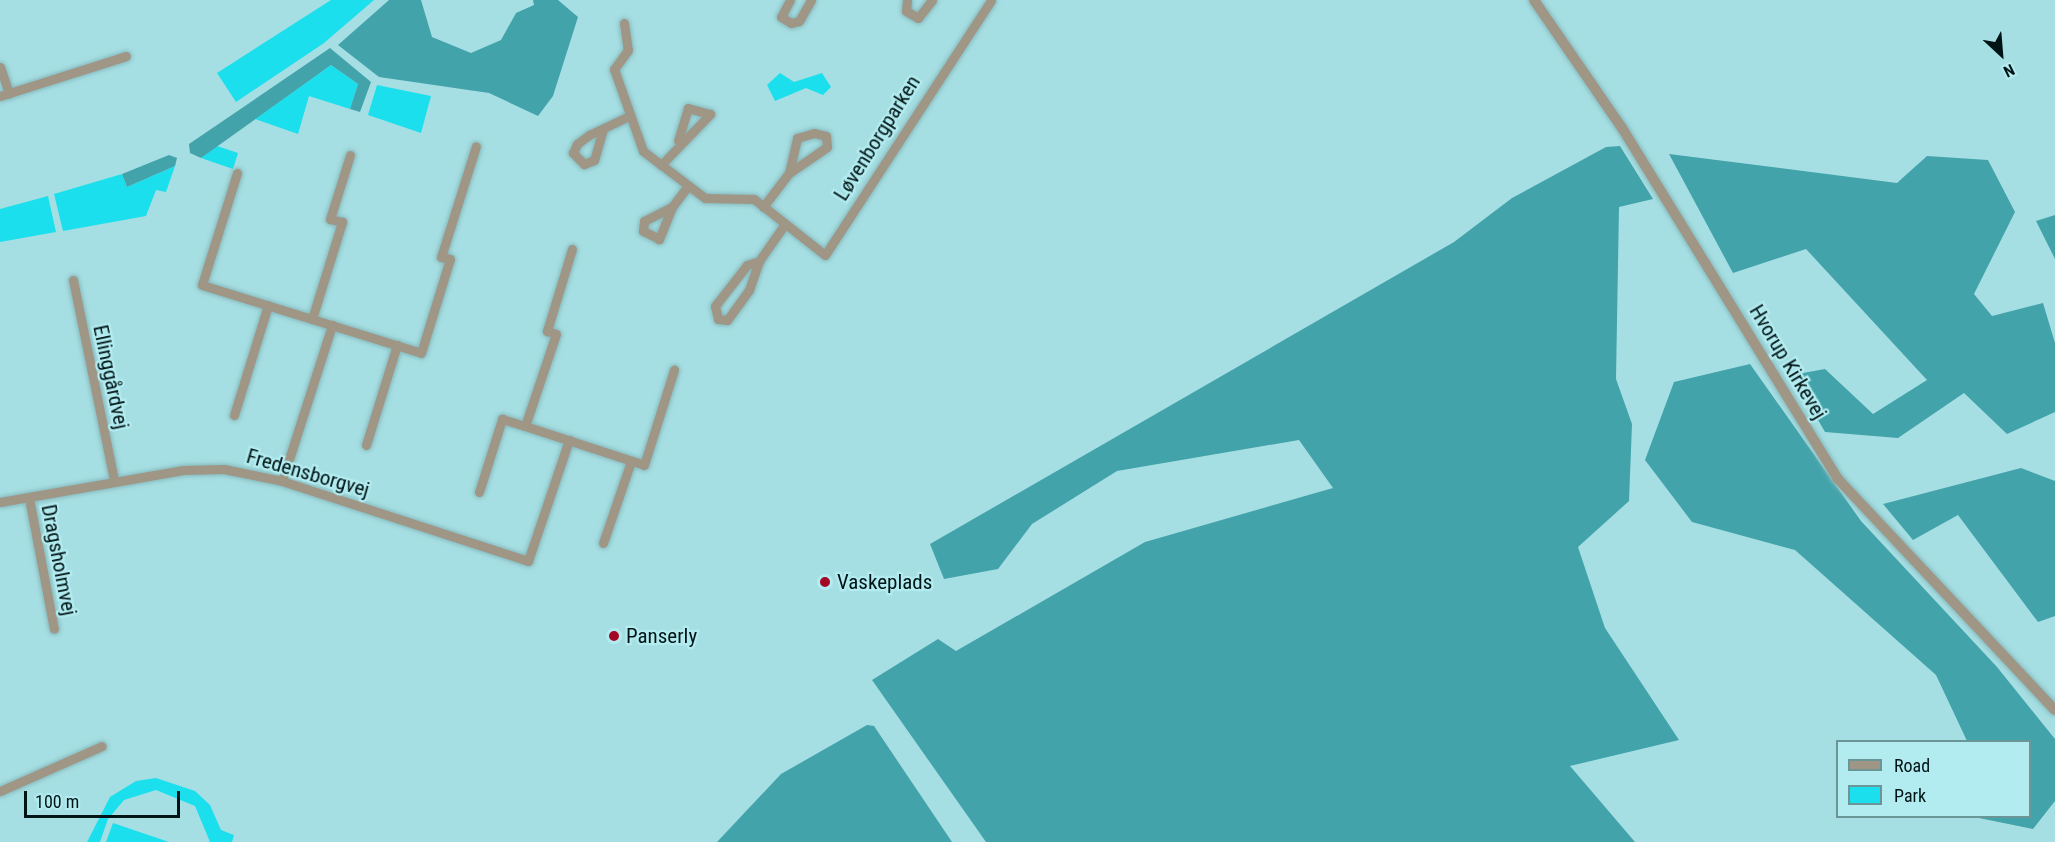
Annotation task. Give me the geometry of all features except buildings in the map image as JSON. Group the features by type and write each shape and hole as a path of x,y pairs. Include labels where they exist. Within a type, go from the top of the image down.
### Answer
{"street":[{"path":"790,0 781,17 791,23 801,18 811,0"},
{"path":"907,0 906,11 918,18 932,0"},
{"name":"Løvenborgparken","path":"624,23 628,50 614,69 627,117 639,146 705,198 747,196 825,255 991,0"},
{"name":"Hvorup Kirkevej","path":"1533,0 1622,128 1837,478 2055,710"},
{"path":"0,67 4,94 126,56"},
{"path":"603,129 627,117"},
{"name":"Løvenborgparken","path":"763,207 789,173 827,147 826,136 814,133 797,138 789,173"},
{"path":"661,165 678,141"},
{"path":"237,173 202,285 421,353 450,260 441,257 476,146"},
{"path":"312,319 342,222 330,219 350,155"},
{"path":"672,207 688,186"},
{"path":"759,261 747,265 715,306 718,319 727,320 749,290 759,261 785,224"},
{"path":"525,426 556,334 547,331 572,249"},
{"name":"Ellinggårdvej","path":"73,280 114,480"},
{"path":"234,415 268,305"},
{"path":"282,481 332,325"},
{"path":"366,446 397,345"},
{"path":"479,492 502,419 644,465 674,370"},
{"name":"Fredensborgvej","path":"0,502 114,480 224,469 282,481 528,561 569,440"},
{"path":"603,543 631,461"},
{"name":"Dragsholmvej","path":"29,498 54,629"},
{"path":"0,791 102,746"}],"green space":[{"path":"331,0 374,0 324,43 236,102 217,73"},
{"path":"331,65 358,84 350,109 309,96 298,134 255,119"},
{"path":"780,73 794,82 822,73 831,87 823,95 806,88 775,101 767,85"},
{"path":"377,85 431,96 421,133 368,115"},
{"path":"217,146 238,153 233,169 201,158"},
{"path":"175,166 166,192 156,190 146,216 63,231 54,194 122,174 127,187"},
{"path":"48,196 56,232 0,242 0,209"},
{"path":"156,778 195,791 210,805 221,830 234,835 232,842 210,842 195,806 156,790 124,800 108,819 100,842 87,842 110,797 136,781"},
{"path":"113,823 169,842 106,842"}],"shaded area":[{"path":"389,0 421,0 432,37 471,53 501,40 516,13 534,5 533,0 558,0 578,17 553,96 538,116 489,93 379,77 338,45"},
{"path":"330,48 371,82 360,112 350,109 358,84 331,65 201,158 190,153 189,144"},
{"path":"1620,146 1653,199 1619,207 1616,379 1632,424 1629,501 1578,547 1605,628 1679,740 1570,766 1635,842 986,842 872,680 938,639 956,651 1145,542 1333,488 1299,440 1117,471 1032,524 998,569 944,579 930,544 1454,242 1512,198 1606,147"},
{"path":"1669,154 1897,183 1927,156 1988,160 2015,212 1974,294 1992,316 2043,303 2055,343 2055,412 2007,434 1964,393 1898,438 1825,432 1792,375 1825,369 1873,414 1927,380 1806,249 1733,273"},
{"path":"169,155 177,158 175,166 127,187 122,174"},
{"path":"2055,215 2055,259 2036,221"},
{"path":"1750,364 1861,521 1997,667 2055,739 2055,801 2033,829 1979,818 2031,818 2031,740 1967,740 1936,675 1795,550 1692,522 1645,460 1674,382"},
{"path":"2021,468 2055,481 2055,616 2038,622 1958,515 1913,540 1883,504"},
{"path":"867,725 874,726 952,842 717,842 781,774"}],"place":[{"name":"Vaskeplads","path":"825,582"},
{"name":"Panserly","path":"614,636"}]}
